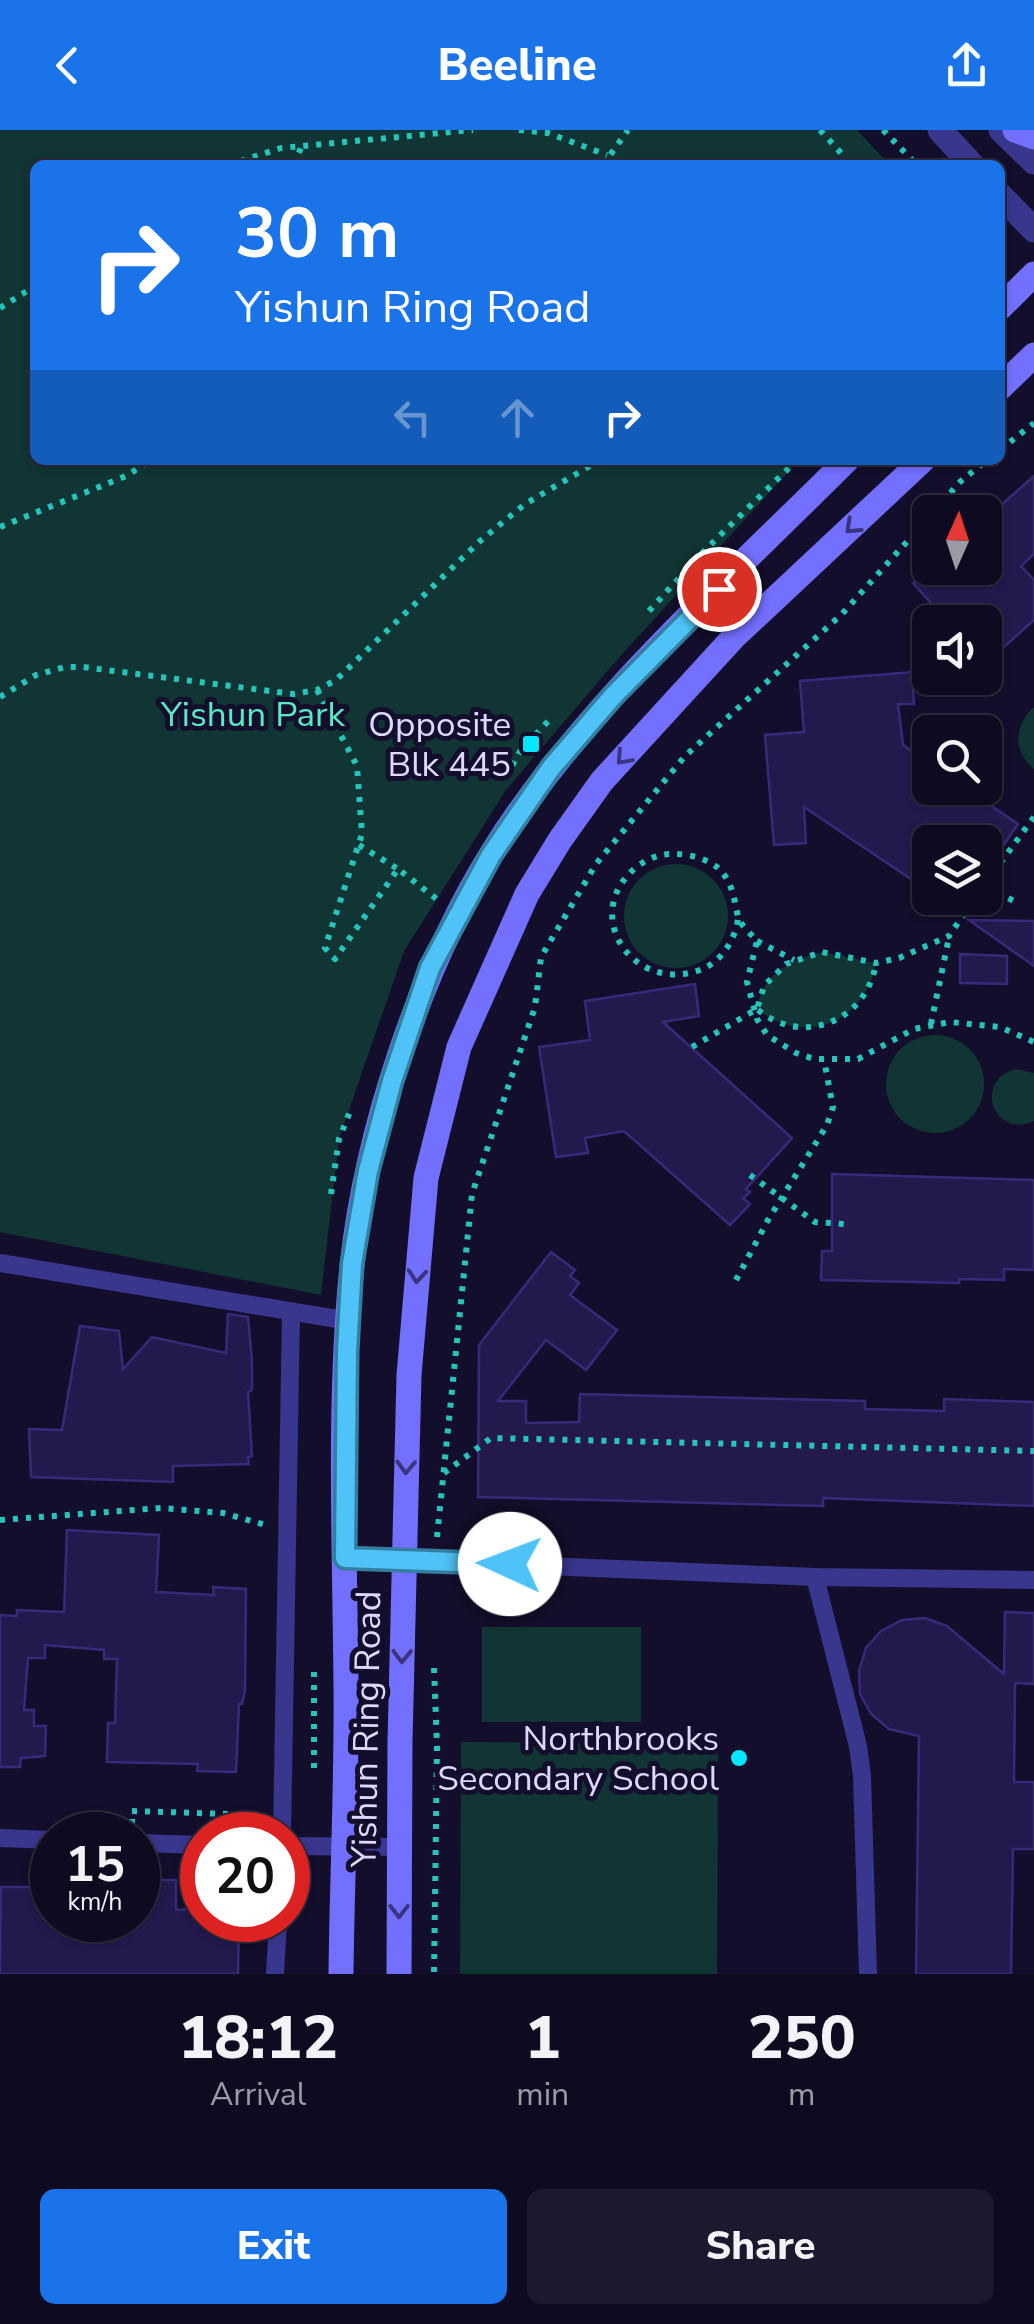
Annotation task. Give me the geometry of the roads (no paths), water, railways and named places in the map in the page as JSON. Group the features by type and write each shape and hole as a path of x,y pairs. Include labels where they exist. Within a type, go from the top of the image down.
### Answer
{"main road":[{"path":"1015,130 1034,137"},
{"path":"1005,303 1034,274"},
{"path":"1016,378 1034,355"},
{"name":"Yishun Ring Road","path":"341,1974 352,1264 368,1171 392,1081 430,968 491,855 551,768 613,696 843,465"},
{"name":"Yishun Ring Road","path":"399,1974 409,1375 426,1178 459,1048 527,894 602,782 733,638 918,465"}],"street":[{"path":"940,130 967,160"},
{"path":"1000,130 1034,162"},
{"path":"1005,200 1034,230"}],"lane":[{"path":"0,1263 349,1321"},
{"path":"282,1812 291,1312"},
{"path":"345,1558 814,1578 1034,1580"},
{"path":"814,1578 858,1746 868,1974"},
{"path":"0,1838 30,1839"},
{"path":"310,1846 399,1847"},
{"path":"274,1974 276,1942"}],"place":[{"name":"Opposite Blk 445","path":"531,744"},
{"name":"Northbrooks Secondary School","path":"739,1758"}],"park label":[{"name":"Yishun Park","path":"253,714"}]}
